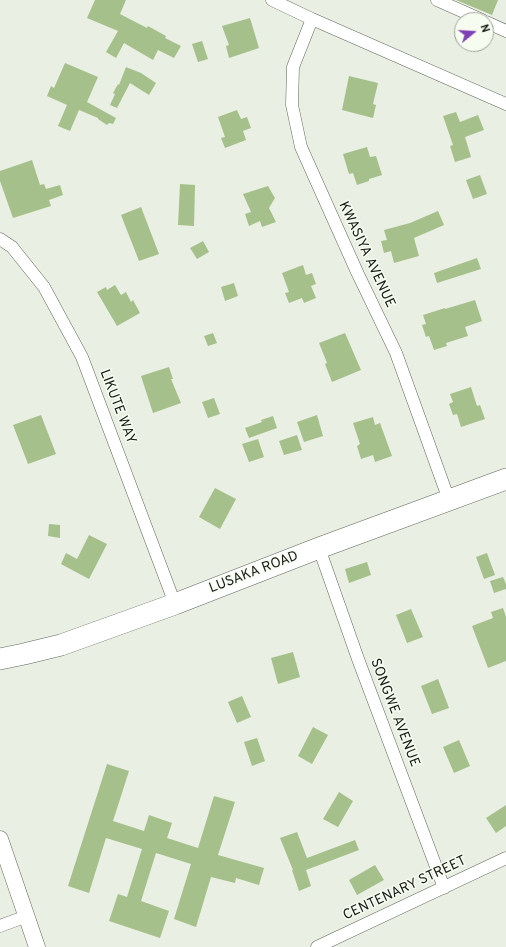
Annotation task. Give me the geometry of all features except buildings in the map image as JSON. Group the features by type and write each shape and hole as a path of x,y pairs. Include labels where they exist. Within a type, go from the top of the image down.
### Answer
{"highway":[{"name":"LUSAKA ROAD","path":"0,659 61,645 175,604 318,548 506,479"}],"street":[{"path":"272,0 312,20 506,104"},
{"path":"437,0 464,12"},
{"name":"KWASIYA AVENUE","path":"312,20 293,67 292,105 301,147 357,272 396,353 449,500"},
{"path":"494,26 506,31"},
{"name":"LIKUTE WAY","path":"0,239 12,247 44,287 82,358 175,604"},
{"name":"SONGWE AVENUE","path":"318,548 444,888"},
{"path":"0,839 37,947"},
{"name":"CENTENARY STREET","path":"317,947 333,944 506,858"},
{"path":"0,926 26,916"}]}
